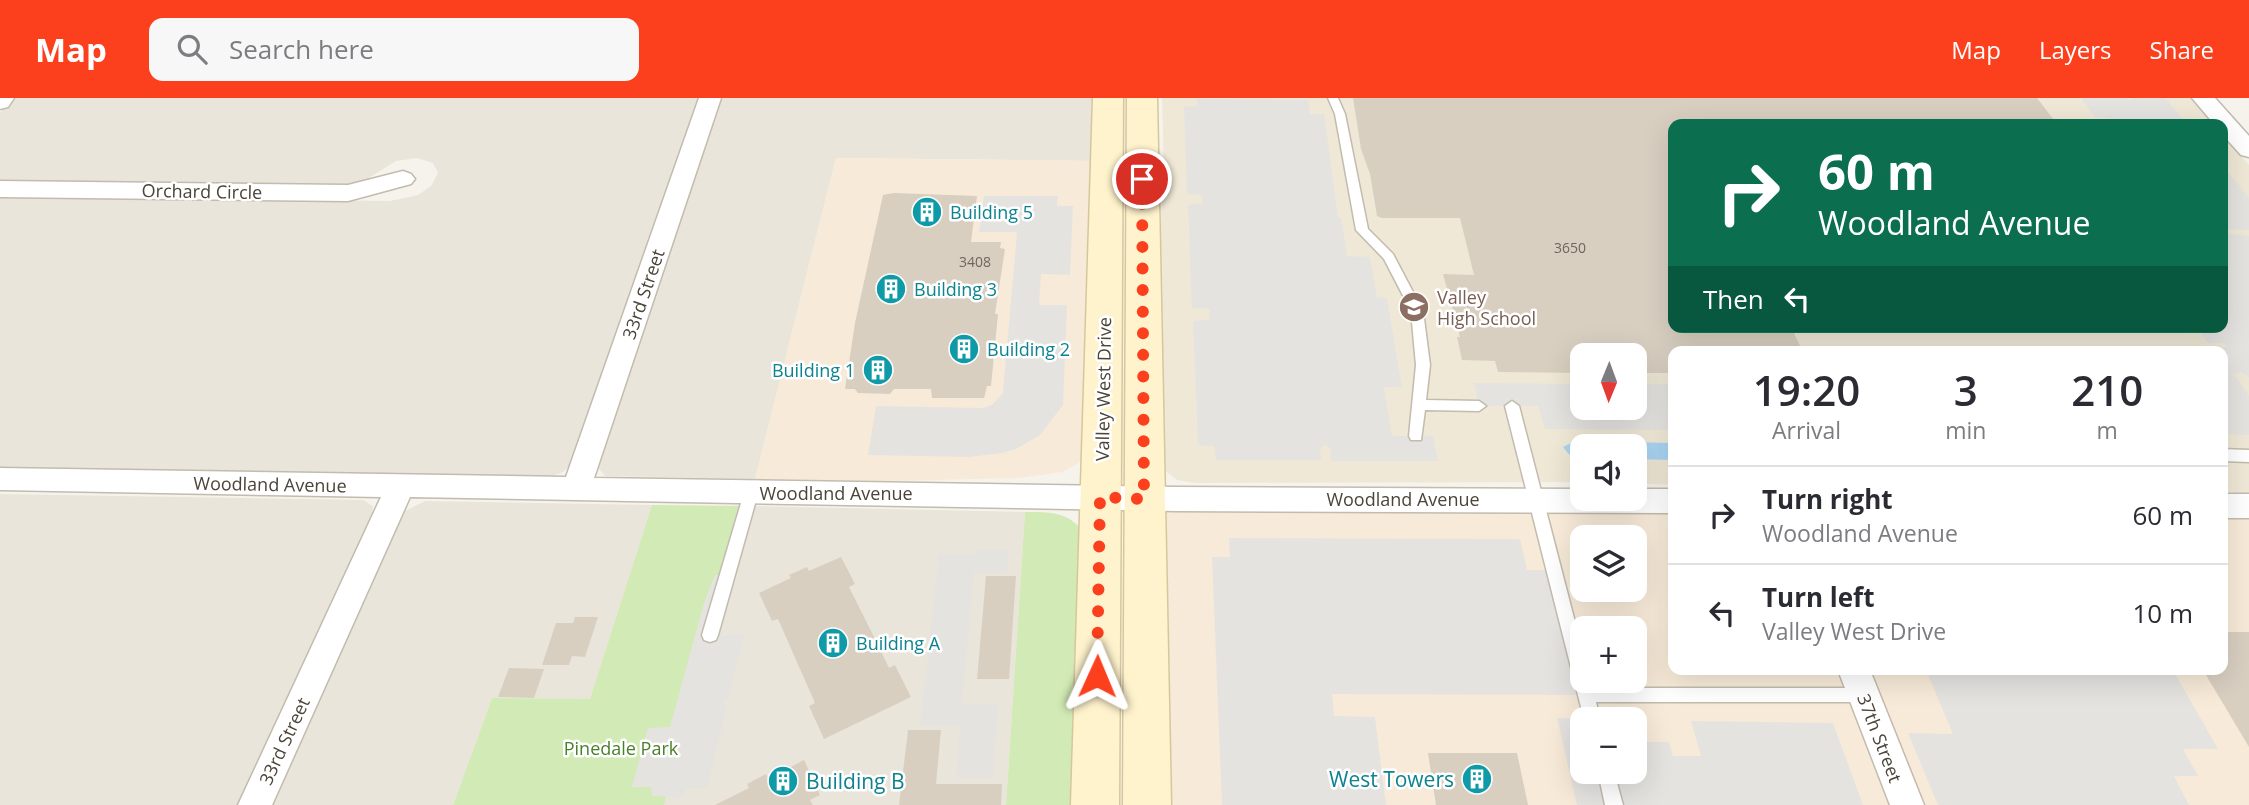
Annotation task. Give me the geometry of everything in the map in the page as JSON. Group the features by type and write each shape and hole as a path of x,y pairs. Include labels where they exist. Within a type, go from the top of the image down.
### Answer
{"main road":[{"name":"Valley West Drive","path":"1096,805 1108,98"},
{"path":"1142,98 1147,805"}],"street":[{"name":"33rd Street","path":"576,490 710,98"},
{"path":"2203,98 2222,119"},
{"path":"2228,126 2249,150"},
{"name":"Orchard Circle","path":"0,188 348,193 403,179"},
{"name":"Woodland Avenue","path":"0,479 1144,499 1668,501"},
{"name":"33rd Street","path":"255,805 400,487"},
{"path":"2228,506 2249,506"},
{"name":"37th Street","path":"1859,683 1907,805"}],"lane":[{"path":"1333,98 1340,114 1362,230 1389,257 1417,311 1423,365 1416,436"},
{"path":"1419,405 1479,406"},
{"path":"1512,406 1588,707"},
{"path":"2228,455 2249,456"},
{"path":"710,635 751,493"},
{"path":"1585,695 1859,683"},
{"path":"1609,784 1615,805"}],"shaded area":[{"path":"13,98 700,98 572,464 563,472 552,476 0,467 0,196 390,201 418,195 431,186 438,173 433,163 417,158 396,161 367,179 344,186 0,181 0,113"},
{"path":"721,98 1097,98 1097,161 836,158 755,479 605,476 599,469 599,464"},
{"name":"Valley High School","path":"1162,98 2190,98 2209,119 1668,119 1668,333 2228,333 2228,141 2249,165 2249,493 2228,492 2228,346 1668,346 1668,485 1647,484 1647,434 1570,434 1570,482 1195,483 1177,480 1164,470 1155,287 1164,178"},
{"path":"2081,98 2127,98 2132,101 2132,98 2165,98 2183,119 2108,119 2095,117"},
{"path":"1197,99 1308,100 1310,114 1324,114 1338,218 1341,218 1347,256 1370,257 1377,297 1387,298 1402,387 1384,387 1392,436 1433,436 1438,461 1331,461 1330,448 1325,445 1320,448 1321,460 1216,460 1214,446 1198,445 1193,321 1209,320 1210,311 1206,308 1192,308 1188,205 1203,203 1202,195 1187,194 1184,107 1197,106"},
{"path":"836,158 1097,161 1083,457 1078,463 1062,472 1019,478 882,481 755,479"},
{"path":"2228,172 2249,198 2249,230 2228,229"},
{"path":"984,196 1058,196 1057,206 1073,206 1070,275 1041,274 1039,305 1067,305 1063,405 1040,435 1016,449 1002,453 969,457 868,455 876,406 983,408 992,405 1003,393 1017,232 979,232"},
{"path":"2228,234 2249,236 2249,377 2241,372 2234,374 2249,396 2249,435 2228,434 2228,346 2223,343 2208,343 2201,333 2228,333"},
{"path":"1474,383 1570,384 1570,420 1647,420 1647,384 1668,384 1668,430 1545,429 1538,406 1479,406"},
{"path":"0,494 363,500 373,506 372,518 238,805 0,805"},
{"path":"1177,499 1570,501 1570,511 1647,511 1647,501 1668,501 1668,675 2228,675 2228,506 2249,506 2249,805 1147,805 1145,526"},
{"path":"425,501 652,505 590,700 492,698 453,805 271,805 403,512"},
{"path":"748,506 1025,512 1006,805 664,805 722,590"},
{"path":"1229,538 1520,539 1527,570 1554,570 1570,635 1570,693 1585,695 1332,694 1334,716 1375,717 1386,805 1222,805 1212,557 1230,557"},
{"path":"976,550 1009,550 1007,573 974,573 962,704 998,705 993,777 956,777 960,726 920,726 939,554 975,554"},
{"path":"715,575 727,576 710,635 744,635 729,698 723,702 727,706 707,788 687,788 681,797 652,796 651,787 632,787 648,728 670,727 704,603"},
{"path":"1928,675 2176,675 2218,749 2183,749 2198,776 2174,776 2189,805 1938,805 1908,733 1953,734"},
{"path":"1557,718 1570,718 1570,775"},
{"path":"1691,721 1833,723 1863,805 1577,805 1572,784 1647,784 1647,742 1669,742 1673,756 1701,756"}],"green space":[{"name":"Pinedale Park","path":"652,505 748,506 722,590 664,805 453,805 492,698 590,699"},
{"path":"1025,512 1062,516 1081,529 1075,805 1006,805"}],"water":[{"path":"1647,442 1668,443 1668,460 1647,459"},
{"path":"1570,444 1570,456 1563,447"}],"building":[{"name":"Valley High School","path":"1353,98 2037,98 2053,119 1668,119 1668,333 1794,333 1800,346 1668,346 1668,373 1647,373 1647,343 1570,343 1570,373 1498,372 1495,361 1462,360 1457,337 1460,337 1443,274 1474,275 1460,218 1377,216 1370,174 1361,149"},
{"path":"894,193 977,196 971,242 1001,242 1000,248 1005,249 995,314 998,314 991,386 987,386 984,398 932,398 931,389 894,389 890,394 858,393 855,389 845,389 855,323 883,195"},
{"name":"Building A","path":"841,557 855,584 849,587 889,668 895,665 911,697 824,739 809,706 815,703 778,619 772,621 759,593 807,567 809,571"},
{"path":"986,576 1016,576 1009,679 977,679"},
{"path":"575,617 598,617 585,657 572,656 569,665 542,665 556,623 573,623"},
{"path":"2228,632 2249,632 2249,747 2206,675 2228,675"},
{"path":"509,668 544,669 534,698 498,697"},
{"path":"908,730 941,730 936,784 1002,784 1001,805 899,805"},
{"name":"West Towers","path":"1428,753 1517,753 1528,805 1436,805"},
{"name":"Building B","path":"804,760 820,795 810,800 813,805 715,805 749,788 747,784 766,774 768,779"}],"place":[{"name":"Building 5","path":"927,212"},
{"name":"Building 3","path":"891,289"},
{"name":"Valley High School","path":"1414,307"},
{"name":"Building 2","path":"964,349"},
{"name":"Building 1","path":"878,370"},
{"name":"Building A","path":"833,643"},
{"name":"West Towers","path":"1477,779"},
{"name":"Building B","path":"783,781"}],"route":[{"path":"1097,676 1100,497 1144,499 1142,179"}]}
